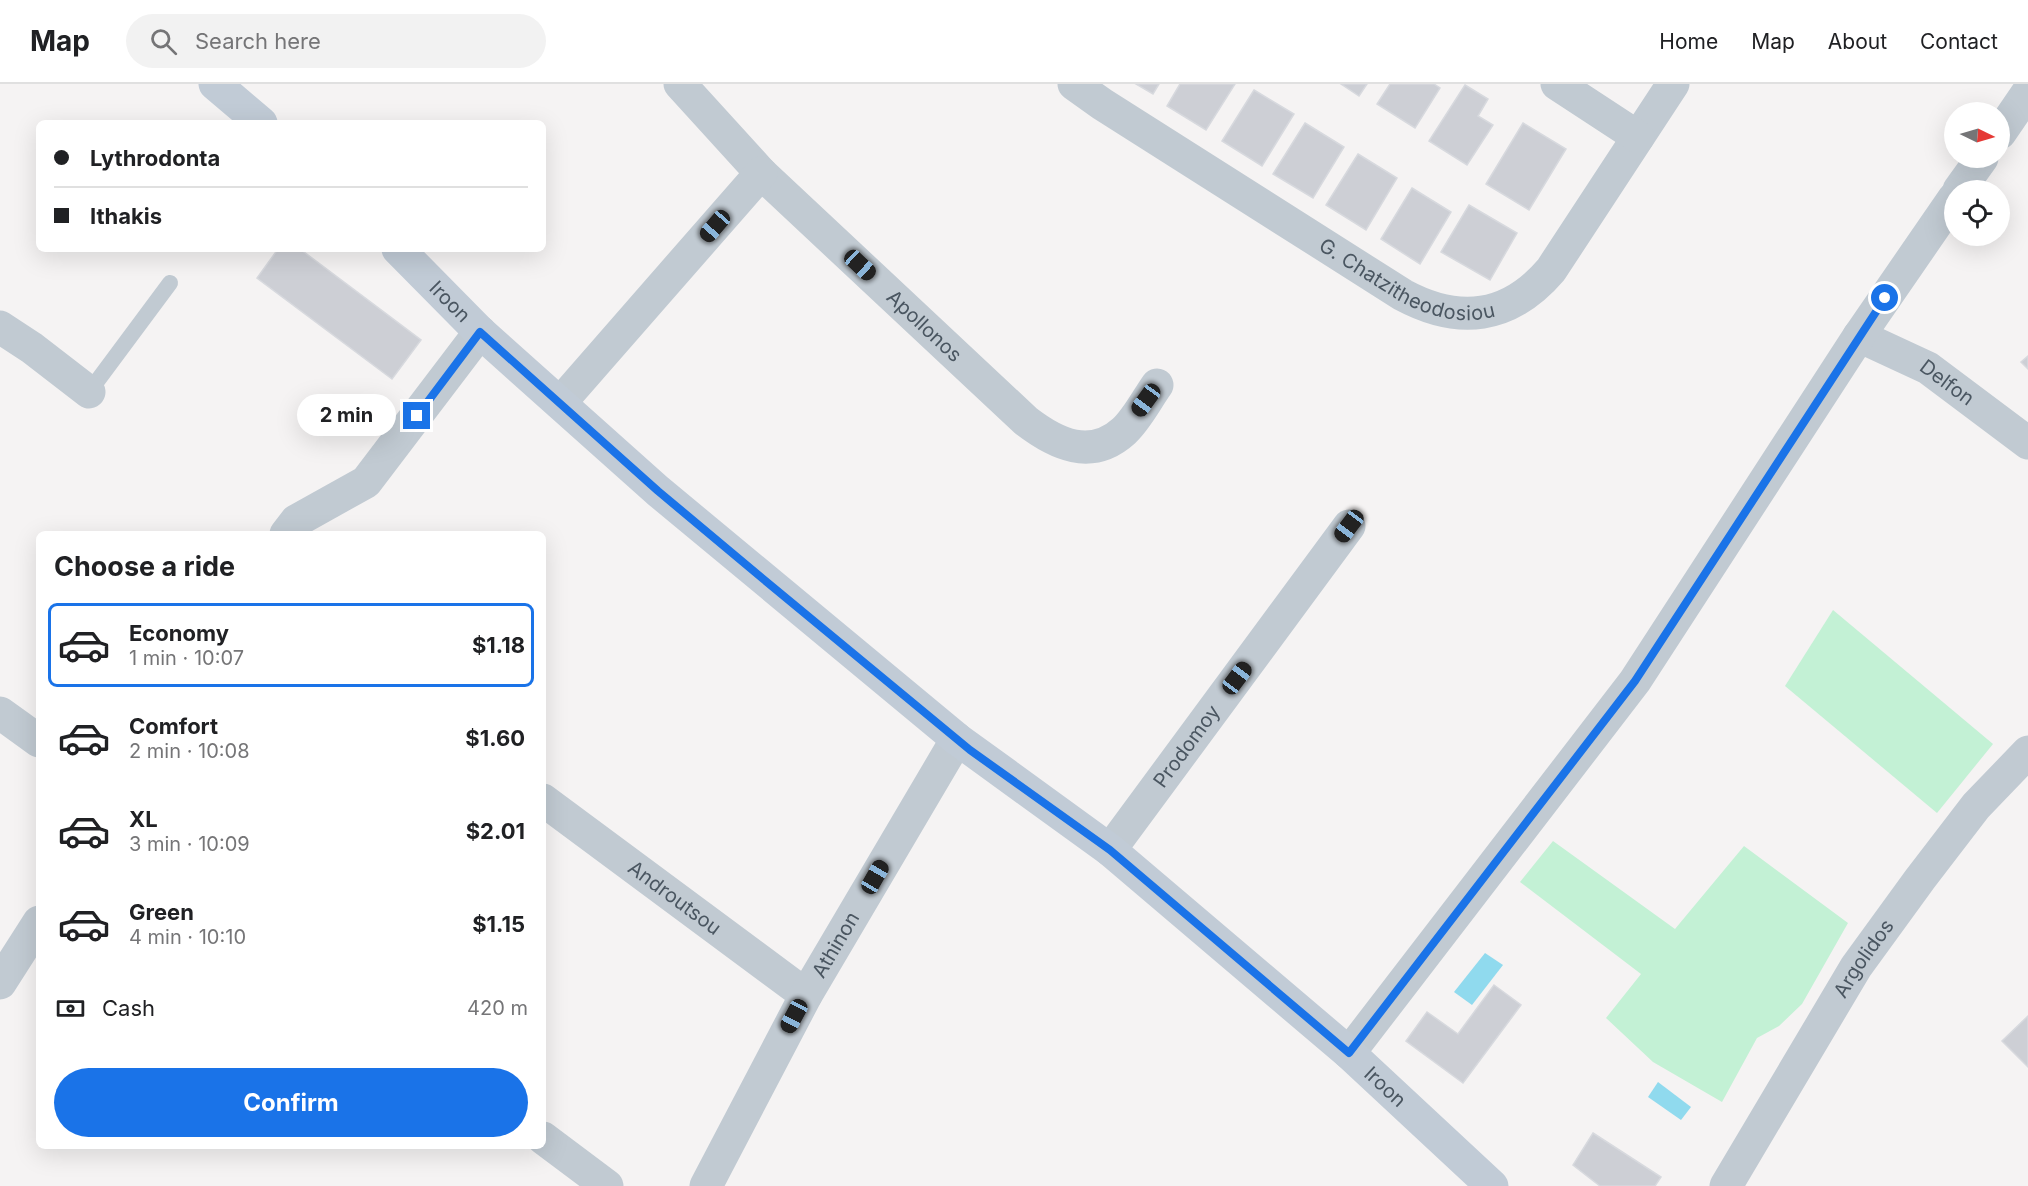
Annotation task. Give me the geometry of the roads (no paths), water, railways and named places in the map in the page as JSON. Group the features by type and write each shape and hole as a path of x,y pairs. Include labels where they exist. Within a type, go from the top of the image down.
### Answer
{"street":[{"path":"215,84 257,120"},
{"name":"Apollonos","path":"680,84 762,172 1026,421 1047,437 1065,445 1087,447 1108,442 1124,430 1157,385"},
{"name":"G. Chatzitheodosiou","path":"1074,84 1403,295 1432,309 1460,313 1479,313 1499,308 1517,301 1533,290 1551,270 1673,84"},
{"path":"1557,84 1638,137"},
{"path":"2010,118 2028,92"},
{"path":"560,403 762,172"},
{"path":"1349,1053 1635,681 1858,336 1944,212"},
{"name":"Iroon","path":"401,252 480,332 658,491 957,739 1110,850 1349,1053 1492,1186"},
{"path":"0,327 32,348 89,392"},
{"path":"288,531 296,521 366,482 480,332"},
{"name":"Delfon","path":"1858,336 1928,368 2028,443"},
{"name":"Prodomoy","path":"1110,850 1349,526"},
{"path":"0,713 36,739"},
{"name":"Athinon","path":"705,1186 806,995 957,739"},
{"name":"Argolidos","path":"1726,1186 1856,968 1976,806 2028,752"},
{"name":"Androutsou","path":"546,802 806,995"},
{"path":"0,983 36,927"},
{"path":"546,1140 607,1186"}],"lane":[{"path":"89,392 170,283"}],"water":[{"path":"1485,953 1503,965 1472,1005 1454,992"},
{"path":"1658,1082 1691,1107 1681,1120 1648,1097"}]}
